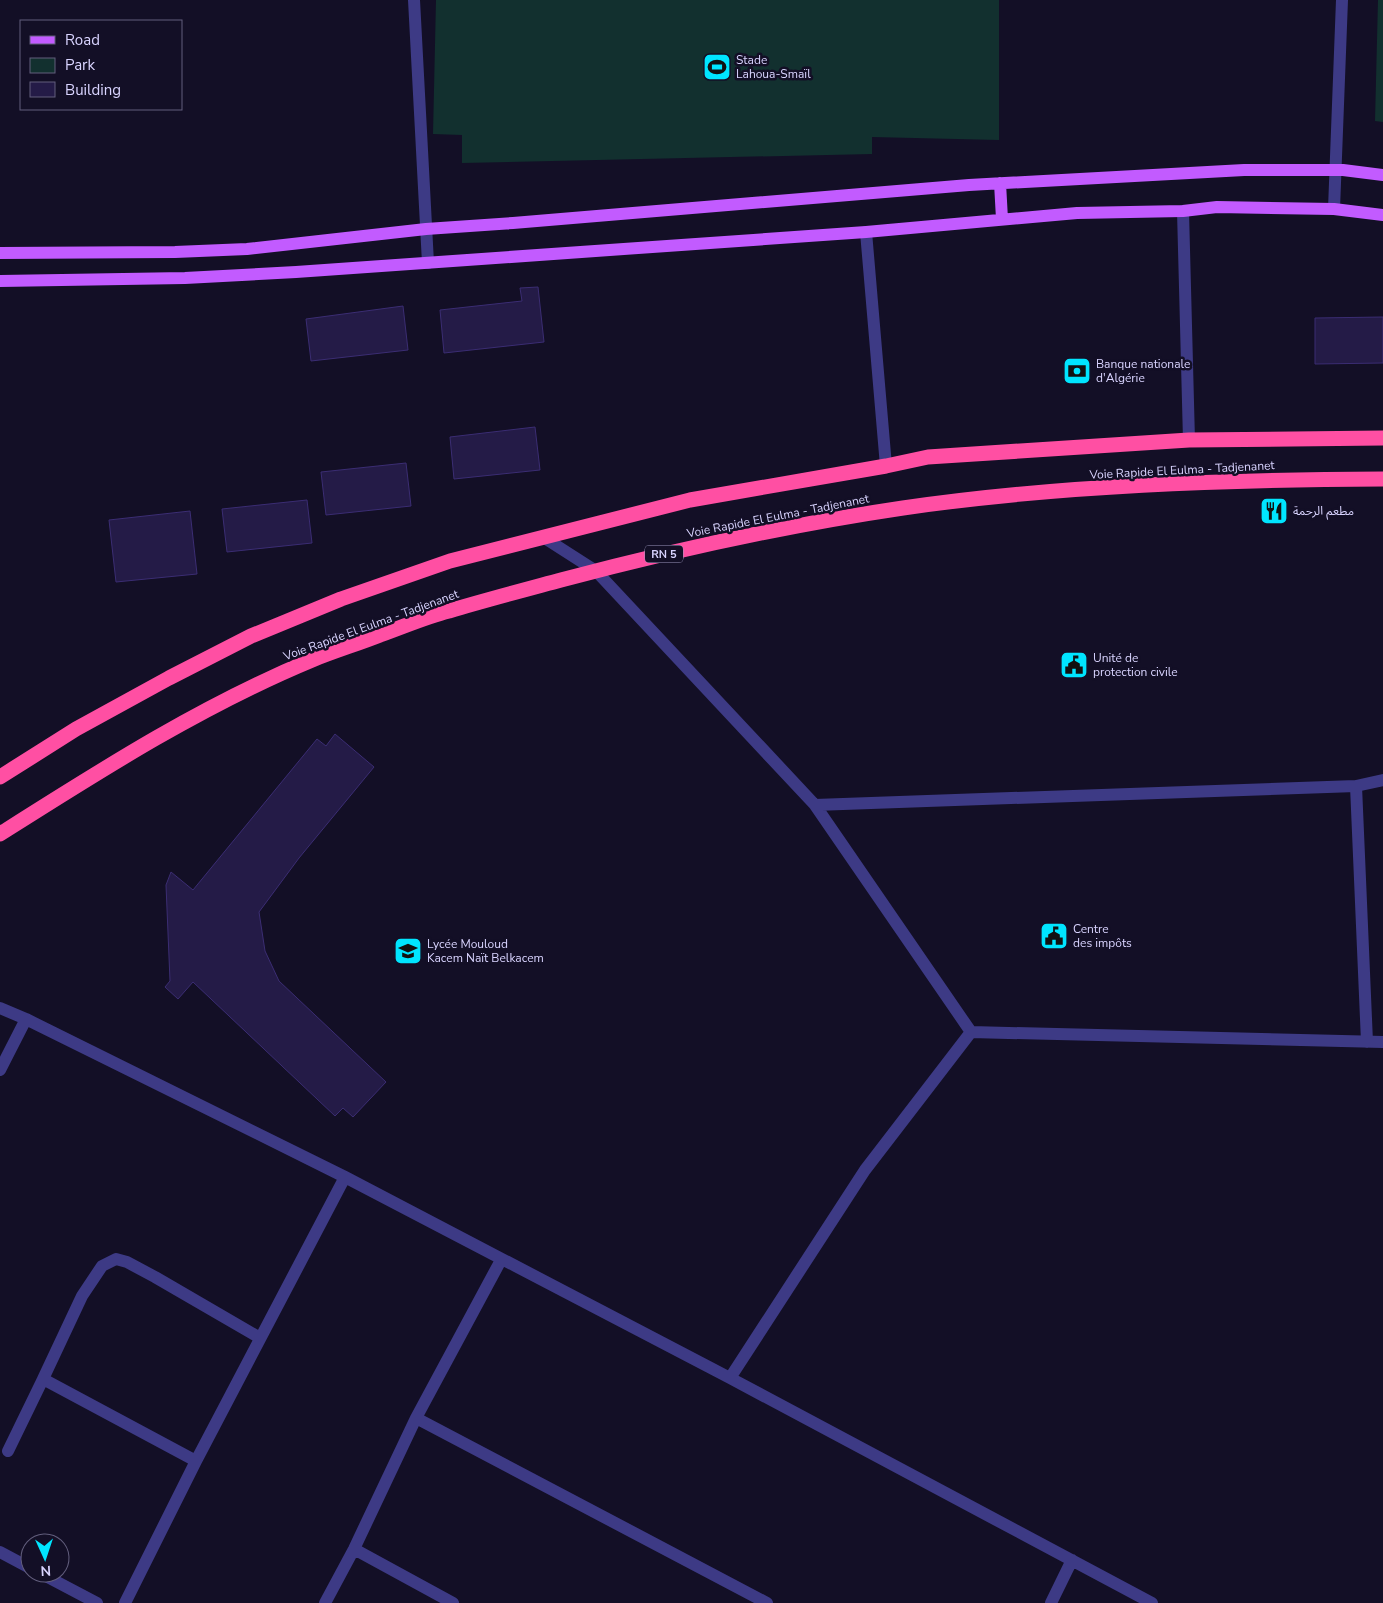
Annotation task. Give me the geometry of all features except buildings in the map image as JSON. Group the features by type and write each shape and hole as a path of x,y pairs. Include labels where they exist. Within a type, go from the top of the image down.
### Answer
{"highway":[{"name":"Voie Rapide El Eulma - Tadjenanet","path":"0,777 76,729 169,678 251,636 341,599 450,561 690,500 928,457 1189,440 1383,438"},
{"name":"Voie Rapide El Eulma - Tadjenanet","path":"0,834 122,757 169,730 246,690 312,660 445,611 596,571 762,533 902,508 990,498 1126,487 1276,480 1383,479"}],"main road":[{"path":"0,253 175,252 247,249 426,229 1000,183 1244,170 1335,170 1383,175"},
{"path":"1000,183 1002,219"},
{"path":"0,282 185,278 428,263 866,232 1077,213 1183,211 1217,207 1334,209 1383,215"}],"street":[{"path":"414,0 428,263"},
{"path":"1334,209 1342,0"},
{"path":"1183,211 1189,440"},
{"path":"866,232 886,466"},
{"path":"543,537 596,571 815,805 971,1032"},
{"path":"815,805 1356,786 1383,780"},
{"path":"1356,786 1367,1042"},
{"path":"0,1008 26,1019 344,1178 730,1378 1152,1603"},
{"path":"0,1070 26,1019"},
{"path":"971,1032 1383,1042"},
{"path":"730,1378 865,1170 971,1032"},
{"path":"125,1603 196,1461 344,1178"},
{"path":"8,1451 82,1296 102,1266 116,1259 127,1262 155,1277 260,1338"},
{"path":"325,1603 354,1549 416,1418 501,1260"},
{"path":"43,1379 196,1461"},
{"path":"416,1418 767,1603"},
{"path":"354,1549 453,1603"},
{"path":"0,1552 20,1563"},
{"path":"1051,1603 1072,1560"},
{"path":"59,1583 97,1603"}],"green space":[{"name":"Stade Lahoua-Smaïl","path":"436,0 999,0 999,140 872,137 872,154 462,163 462,135 433,134"},
{"path":"1378,0 1383,0 1383,122 1375,121"}],"place":[{"name":"Stade Lahoua-Smaïl","path":"717,67"},
{"name":"Banque nationale d'Algérie","path":"1077,371"},
{"name":"مطعم الرحمة","path":"1274,511"},
{"name":"Unité de protection civile","path":"1074,665"},
{"name":"Centre des impôts","path":"1054,936"},
{"name":"Lycée Mouloud Kacem Naït Belkacem","path":"408,951"}]}
